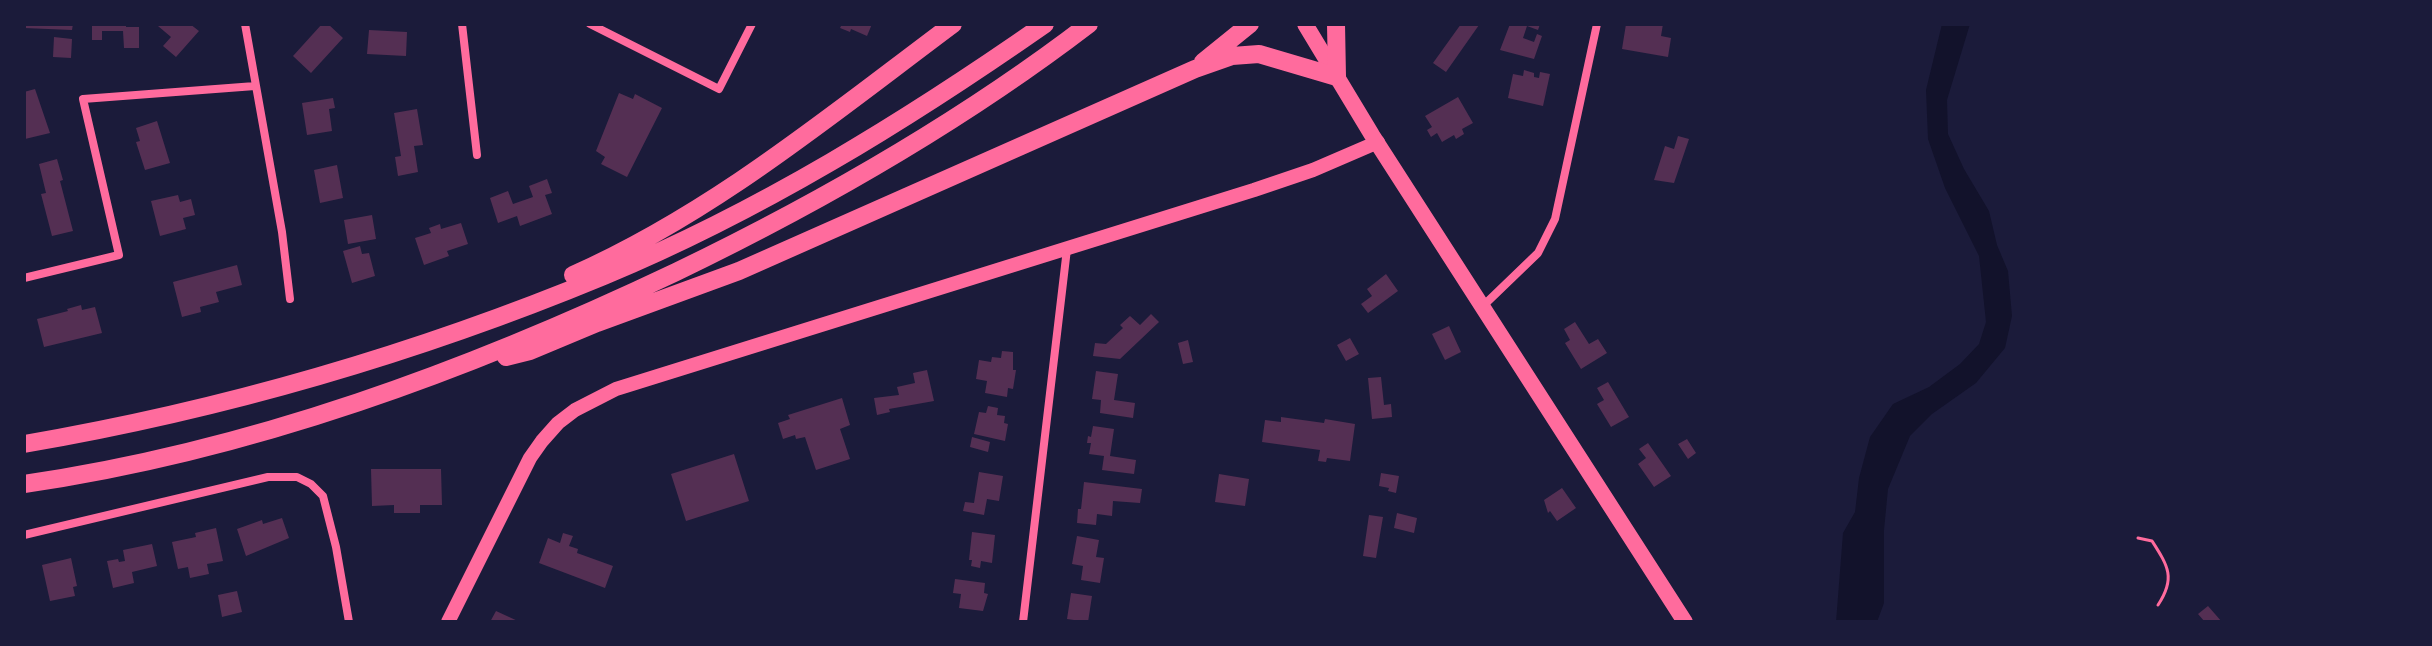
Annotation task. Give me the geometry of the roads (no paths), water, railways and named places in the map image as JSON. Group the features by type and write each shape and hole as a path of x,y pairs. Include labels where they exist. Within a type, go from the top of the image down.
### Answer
{"highway":[{"path":"400,351 524,299 617,256 677,223 855,100 953,24"},
{"path":"24,444 196,408 400,351 530,306 606,275 725,218 829,163 908,116 1045,24"},
{"path":"24,484 120,466 251,434 381,395 570,321 801,209 913,144 1005,85 1089,24"},
{"path":"1195,69 1250,24"},
{"path":"445,371 530,351 739,271 1195,69 1232,56 1259,54 1337,77 1336,24"}],"main road":[{"path":"1305,24 1685,622"},
{"path":"452,618 530,458 558,423 575,410 616,389 1313,170 1378,142"}],"street":[{"path":"245,24 282,232 290,299"},
{"path":"462,24 477,155"},
{"path":"590,24 719,89 752,24"},
{"path":"1483,306 1538,253 1555,219 1597,24"},
{"path":"24,278 119,255 83,99 255,86"},
{"path":"1023,622 1067,248"},
{"path":"24,535 268,477 297,477 311,484 323,496 327,507 349,622"}]}
